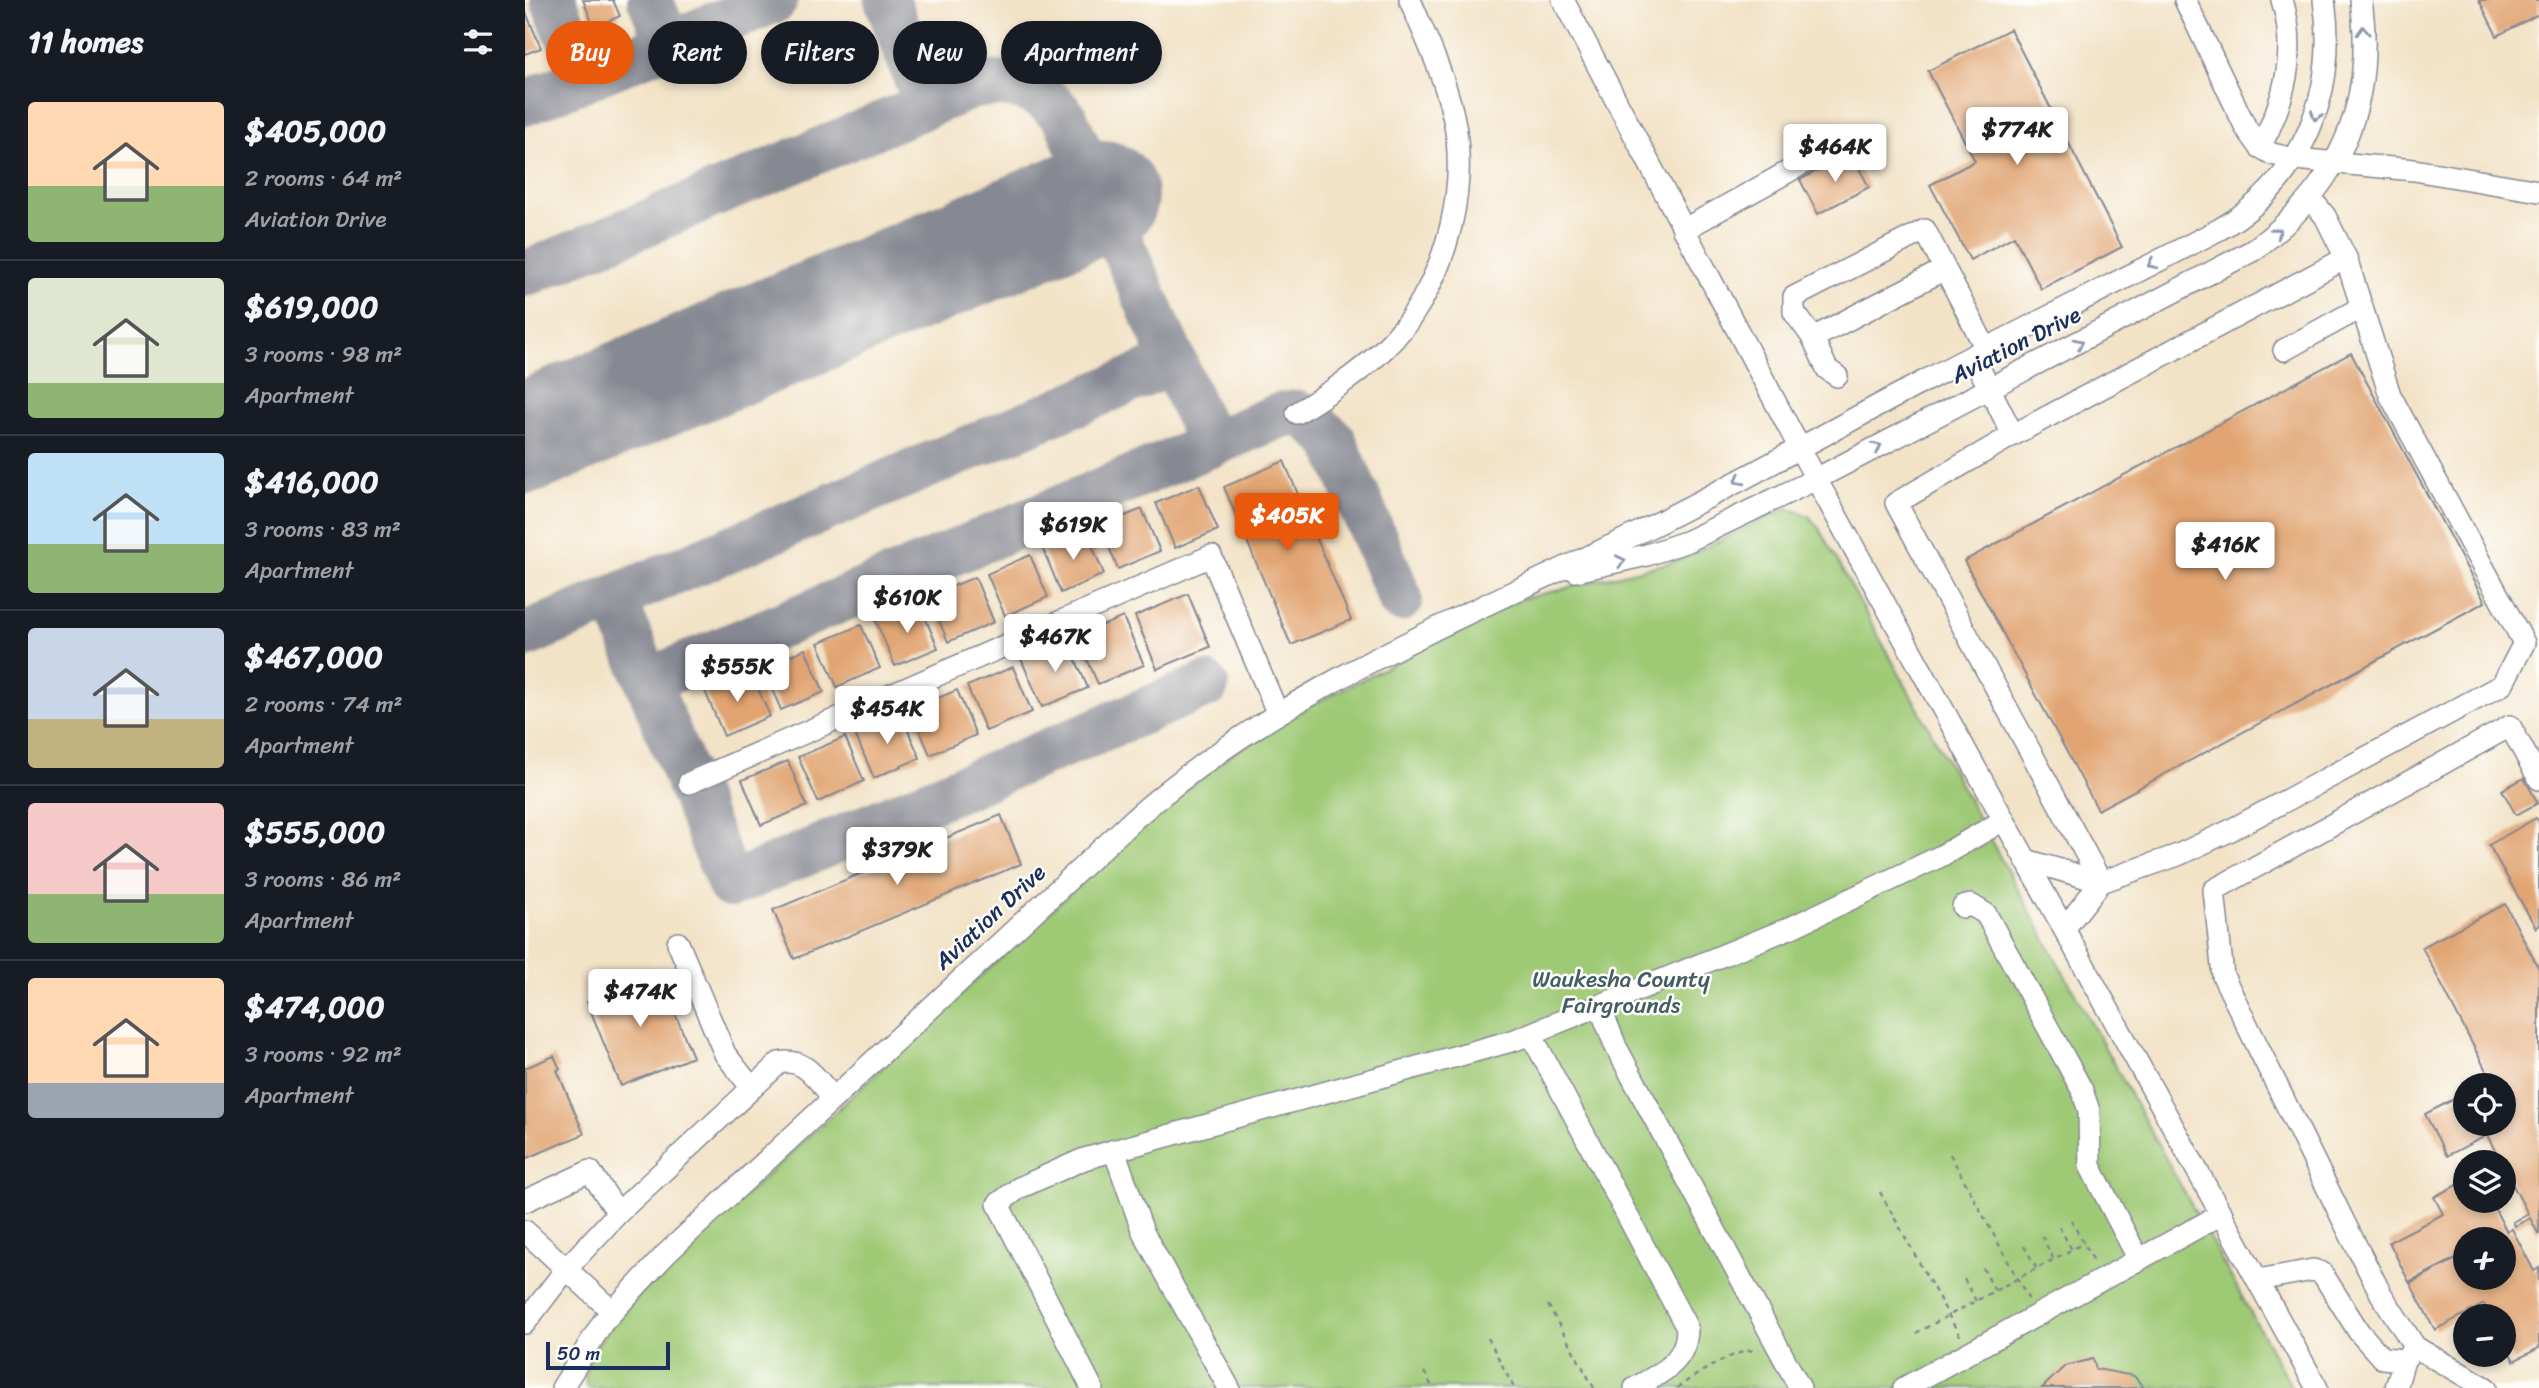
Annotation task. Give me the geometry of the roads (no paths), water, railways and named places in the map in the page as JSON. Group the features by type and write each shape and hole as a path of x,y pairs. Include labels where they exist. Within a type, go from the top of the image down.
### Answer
{"street":[{"path":"1297,413 1346,382 1385,349 1431,282 1449,238 1456,200 1457,147 1454,117 1444,80 1410,0"},
{"path":"1563,0 1816,478 2317,1388"},
{"path":"2185,0 2246,128 2260,147 2272,154 2295,159 2414,170 2539,191"},
{"path":"2260,147 2278,113 2287,77 2289,22 2282,0"},
{"name":"Aviation Drive","path":"562,1388 583,1351 612,1311 666,1254 1168,790 1277,712 1362,665 1530,582 1647,529 2229,224 2276,184 2295,159 2310,132 2325,81 2327,54 2323,0"},
{"name":"Aviation Drive","path":"1530,582 1669,549 1816,478 2242,257 2279,231 2311,199 2336,161 2355,113 2363,72 2361,0"},
{"path":"1683,230 1836,145"},
{"path":"2064,929 2101,882 2178,855 2227,832 2503,685 2524,643 2390,395 2346,258 2325,216 2311,199"},
{"path":"1837,376 1827,369 1813,338 1794,312 1794,297 1925,230 1943,270 1964,303 1989,388 2013,435"},
{"path":"2101,882 1896,503 2013,435 2346,258"},
{"path":"1813,338 1943,270"},
{"path":"2284,350 2362,307"},
{"path":"689,783 1211,556 1277,712"},
{"path":"2396,1388 2409,1354 2392,1313 2349,1233 2223,976 2214,890 2510,726 2539,779"},
{"path":"1092,1388 998,1204 1019,1188 1084,1159 1531,1034 1792,927 1941,856 2004,820"},
{"path":"2025,860 2101,882"},
{"path":"1963,907 1971,905 1986,914 2082,1090 2089,1111 2090,1166 2139,1260"},
{"path":"678,943 725,1054 751,1087"},
{"path":"1599,1007 1616,1047 1800,1388"},
{"path":"1531,1034 1687,1328 1687,1343 1681,1356 1672,1366 1635,1388"},
{"path":"525,1322 567,1268 618,1213 779,1063 796,1061 804,1065 834,1098"},
{"path":"1114,1150 1143,1232 1229,1388"},
{"path":"525,1201 590,1171 618,1213"},
{"path":"1904,1388 2222,1214"},
{"path":"525,1231 612,1311"},
{"path":"2258,1280 2313,1270 2322,1273 2359,1332 2382,1357 2392,1361 2409,1354 2486,1388"}],"park label":[{"name":"Waukesha County Fairgrounds","path":"1621,992"}]}
